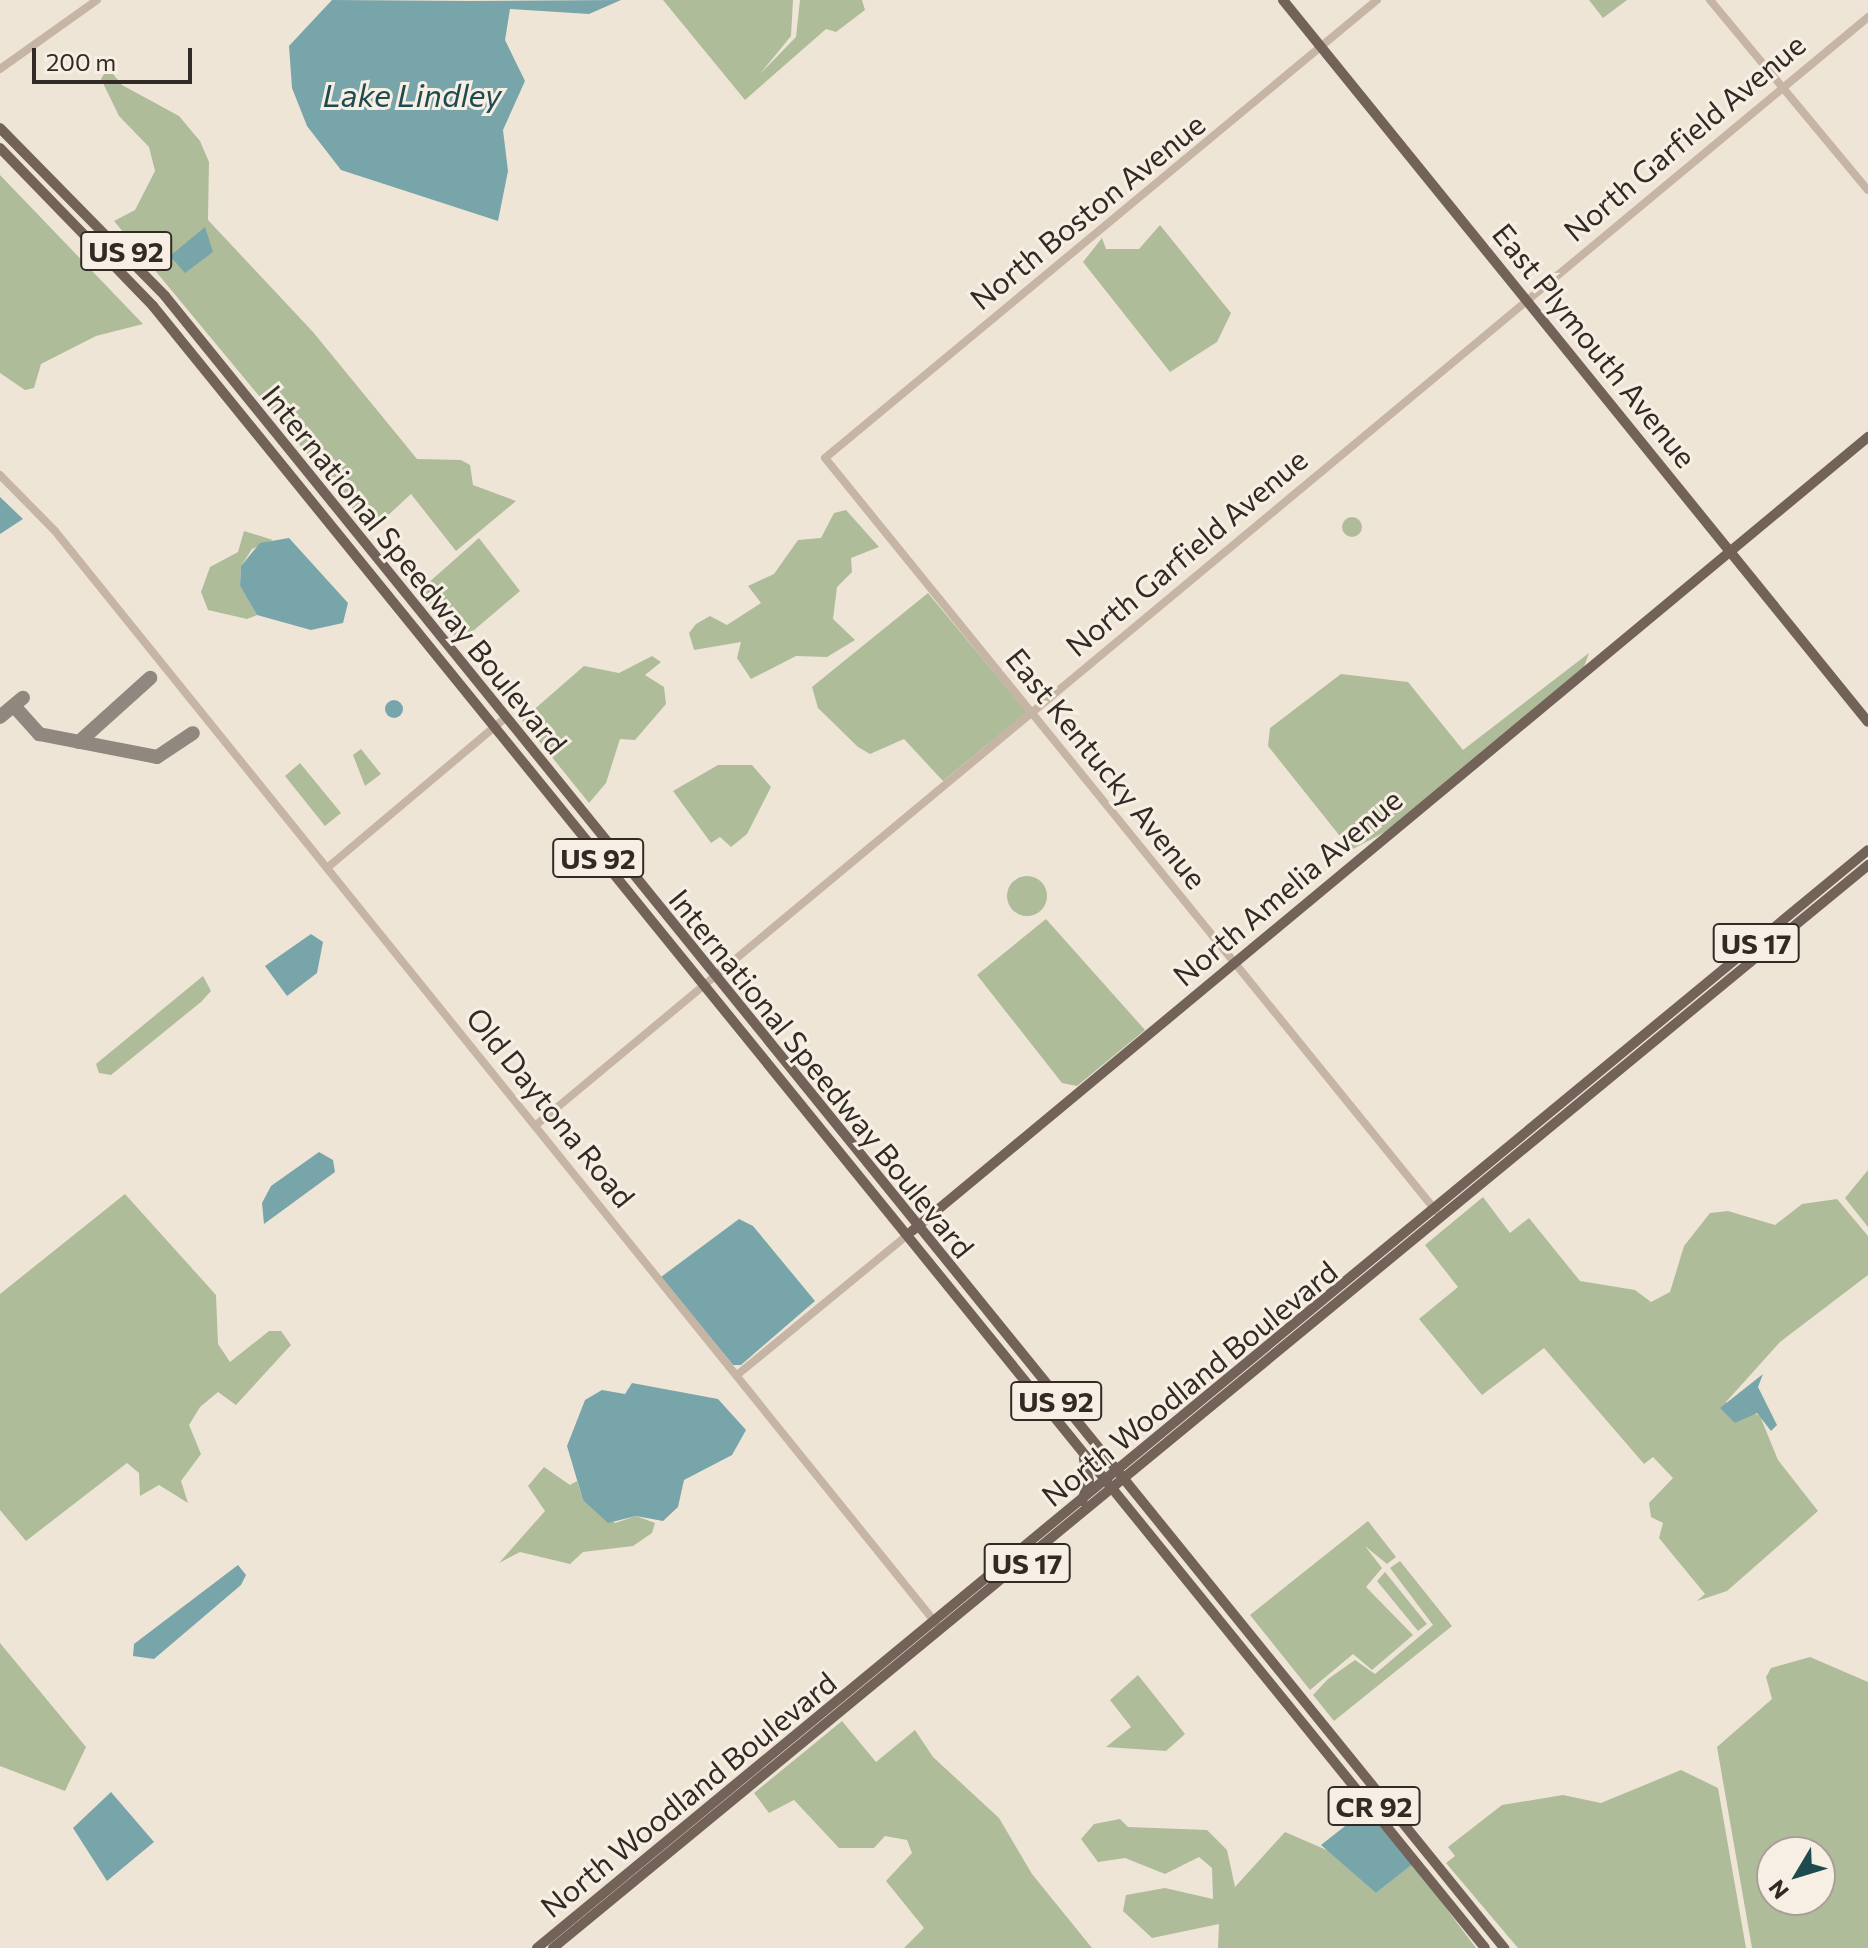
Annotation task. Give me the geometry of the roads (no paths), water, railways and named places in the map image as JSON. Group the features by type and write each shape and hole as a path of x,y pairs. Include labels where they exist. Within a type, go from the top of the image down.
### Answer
{"main road":[{"name":"East Plymouth Avenue","path":"1283,0 1868,722"},
{"name":"International Speedway Boulevard","path":"0,128 144,272 1096,1451 1118,1488 1324,1735 1437,1864 1504,1948"},
{"name":"International Speedway Boulevard","path":"0,148 132,281 988,1343 1082,1454 1111,1479"},
{"name":"North Amelia Avenue","path":"905,1237 1868,437"},
{"path":"380,587 406,595"},
{"path":"394,605 420,613"},
{"name":"North Woodland Boulevard","path":"537,1948 814,1729 900,1666 1118,1488 1868,850"},
{"name":"North Woodland Boulevard","path":"553,1948 799,1747 824,1714 935,1622 1868,865"},
{"path":"790,1096 812,1099"},
{"path":"804,1113 828,1120"},
{"path":"988,1343 1015,1351"},
{"name":"US 92","path":"1096,1451 1115,1462 1137,1456"},
{"path":"1080,1504 1089,1481 1082,1454"},
{"path":"988,1595 999,1570"},
{"path":"940,1634 946,1613"},
{"path":"900,1666 935,1622"},
{"name":"International Speedway Boulevard","path":"1324,1735 1483,1945"}],"street":[{"path":"0,69 97,0"},
{"name":"North Boston Avenue","path":"825,458 1377,0"},
{"path":"1710,0 1868,190"},
{"name":"North Garfield Avenue","path":"536,1125 1868,17"},
{"name":"East Kentucky Avenue","path":"825,458 1440,1215"},
{"name":"Old Daytona Road","path":"0,475 129,622 935,1622"},
{"path":"327,868 505,718"},
{"name":"North Amelia Avenue","path":"737,1375 905,1237"}],"water":[{"name":"Lake Lindley","path":"332,0 621,0 589,14 510,9 505,40 525,81 503,130 508,171 498,221 341,170 307,126 292,88 289,46"},
{"path":"205,227 213,252 185,273 170,256"},
{"path":"0,497 23,519 0,534"},
{"path":"289,538 348,603 343,623 311,630 257,615 240,586 241,566 260,543"},
{"path":"390,700 398,700 403,709 401,716 390,718 385,713 385,705"},
{"path":"311,934 323,942 317,973 287,996 265,966"},
{"path":"319,1152 333,1160 335,1172 264,1224 262,1203 271,1186"},
{"path":"739,1219 753,1226 815,1301 741,1365 733,1365 661,1277"},
{"path":"1763,1374 1758,1387 1777,1425 1771,1431 1757,1413 1735,1423 1720,1408"},
{"path":"632,1383 718,1399 746,1430 732,1455 684,1480 678,1507 663,1521 636,1516 608,1523 583,1500 567,1446 585,1400 602,1390 625,1394"},
{"path":"238,1565 246,1575 241,1585 154,1659 133,1656 134,1644"},
{"path":"111,1792 154,1842 107,1881 73,1828"},
{"path":"1368,1808 1413,1864 1376,1893 1321,1845"}]}
